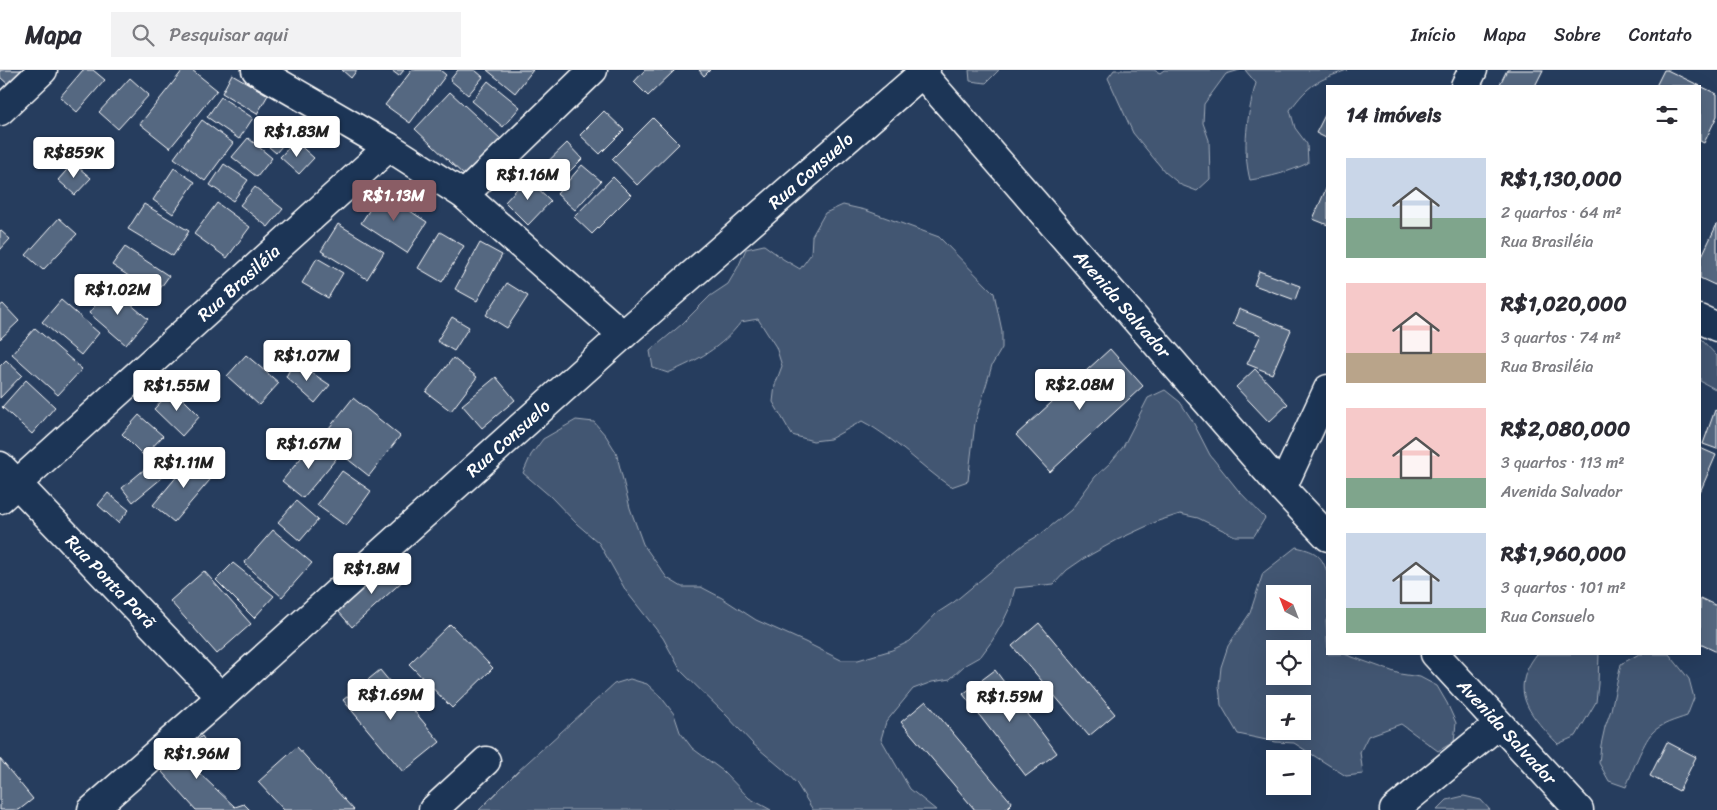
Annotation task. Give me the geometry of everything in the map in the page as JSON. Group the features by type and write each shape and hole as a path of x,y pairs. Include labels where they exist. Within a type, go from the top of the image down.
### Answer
{"street":[{"path":"0,111 43,70"},
{"path":"464,196 593,70"},
{"path":"1465,85 1472,70"},
{"name":"Rua Consuelo","path":"92,810 922,71"},
{"name":"Avenida Salvador","path":"922,71 1282,488 1326,536"},
{"path":"269,73 464,196 623,336"},
{"name":"Rua Brasiléia","path":"6,483 389,147"},
{"path":"1701,319 1717,326"},
{"path":"1282,488 1326,393"},
{"name":"Rua Ponta Porã","path":"6,483 221,697"},
{"name":"Avenida Salvador","path":"1436,655 1579,810"},
{"path":"1394,810 1499,724"},
{"path":"433,810 486,761"}],"shaded area":[{"path":"969,70 999,70 986,83 970,81"},
{"path":"1114,70 1154,70 1160,73 1164,70 1240,70 1226,74 1204,104 1203,123 1209,140 1210,179 1197,191 1181,185 1165,172 1133,133 1108,78"},
{"path":"1245,70 1347,70 1328,77 1309,88 1290,110 1295,128 1307,144 1308,163 1280,174 1250,180 1246,144 1250,107 1256,83"},
{"path":"843,205 865,210 939,237 994,293 1002,331 1002,348 992,365 975,423 968,481 951,487 896,444 862,421 830,439 813,441 792,435 773,402 775,385 782,366 776,347 758,319 741,322 717,346 679,368 668,373 653,368 650,351 682,324 710,296 728,284 746,249 764,245 800,269 811,254 812,236 825,213"},
{"path":"1701,339 1717,356 1717,390 1701,382"},
{"path":"1165,390 1180,402 1192,420 1210,455 1238,490 1265,518 1254,536 1235,536 1198,518 1180,514 1158,521 1117,540 1067,570 1054,584 1015,588 1010,607 1002,624 981,656 965,665 950,679 932,682 913,689 886,722 881,739 910,789 936,810 813,810 797,784 785,771 753,744 681,671 663,638 626,591 599,543 523,473 531,455 543,439 576,420 594,422 616,452 630,508 643,544 667,578 682,587 701,587 756,620 841,660 858,660 892,650 910,641 937,613 954,602 1024,544 1041,534 1071,510 1095,477 1123,447 1148,398"},
{"path":"1296,547 1312,552 1319,557 1326,569 1326,655 1347,655 1400,674 1420,677 1437,686 1456,723 1454,742 1438,751 1401,724 1368,736 1360,752 1363,774 1346,776 1311,754 1311,750 1305,750 1294,743 1266,740 1311,740 1311,695 1266,695 1266,740 1238,734 1221,705 1219,686 1221,667 1228,646 1250,613 1263,573"},
{"path":"1536,655 1599,655 1596,702 1576,736 1558,744 1539,723 1526,703 1523,692 1528,668"},
{"path":"1637,655 1670,655 1689,679 1694,698 1687,716 1659,727 1652,733 1645,744 1626,787 1609,781 1599,763 1605,727 1611,710 1621,664"},
{"path":"630,679 647,684 661,697 674,714 680,732 692,748 723,771 749,798 771,810 479,810 518,771 614,684"},
{"path":"1464,796 1481,800 1490,810 1437,810 1447,800"}],"building":[{"path":"0,70 26,70 11,87 0,77"},
{"path":"83,70 93,70 105,80 77,112 60,97"},
{"path":"183,70 192,70 217,90 170,148 140,124"},
{"path":"342,70 357,70 351,78"},
{"path":"391,70 404,70 399,76"},
{"path":"412,70 440,70 446,75 410,123 385,105"},
{"path":"458,70 475,70 483,77 468,95 450,80"},
{"path":"487,70 533,70 515,93"},
{"path":"645,70 675,70 648,96 634,82"},
{"path":"699,70 710,70 704,76"},
{"path":"1507,70 1543,70 1536,85 1500,85"},
{"path":"1664,70 1667,70 1698,85 1656,85"},
{"path":"232,74 268,95 257,114 222,93"},
{"path":"130,78 149,95 118,129 99,112"},
{"path":"488,81 520,107 503,127 472,101"},
{"path":"1701,86 1717,94 1717,116 1704,143 1701,142"},
{"path":"450,92 502,140 467,178 415,129"},
{"path":"221,97 253,118 239,139 207,117"},
{"path":"604,111 624,130 600,154 580,135"},
{"path":"1326,113 1326,138 1316,133"},
{"path":"653,118 679,144 637,185 612,159"},
{"path":"202,120 233,143 205,181 174,158"},
{"path":"280,120 294,132 276,153 262,141"},
{"path":"248,138 272,158 257,177 232,157"},
{"path":"295,141 314,158 299,174 280,157"},
{"path":"567,143 582,159 552,189 536,173"},
{"path":"73,163 91,178 75,195 58,180"},
{"path":"224,164 248,180 233,201 210,185"},
{"path":"582,165 601,181 575,210 557,194"},
{"path":"174,168 195,182 173,214 153,200"},
{"path":"613,177 631,195 592,234 574,217"},
{"path":"527,178 551,201 528,225 505,202"},
{"path":"255,187 283,209 268,227 240,205"},
{"path":"1326,189 1326,224 1313,219"},
{"path":"381,192 427,222 407,253 361,223"},
{"path":"217,203 250,227 227,258 194,234"},
{"path":"144,204 189,231 173,256 128,229"},
{"path":"59,218 77,234 43,270 26,255"},
{"path":"338,224 384,252 367,279 321,251"},
{"path":"1717,224 1717,286 1701,278 1701,258"},
{"path":"0,230 10,239 0,250"},
{"path":"440,232 464,246 442,282 418,268"},
{"path":"480,243 502,255 477,301 455,289"},
{"path":"125,247 169,276 156,294 112,265"},
{"path":"317,258 343,273 328,298 302,283"},
{"path":"1259,271 1300,286 1295,300 1254,285"},
{"path":"507,283 528,296 507,328 486,315"},
{"path":"110,287 148,319 126,345 89,313"},
{"path":"61,300 99,333 81,355 42,322"},
{"path":"3,304 19,321 0,339 0,306"},
{"path":"1239,309 1291,330 1272,374 1247,364 1261,335 1233,324"},
{"path":"452,317 469,327 454,351 437,341"},
{"path":"35,328 82,369 58,395 12,354"},
{"path":"1110,349 1143,386 1050,472 1016,435"},
{"path":"246,355 279,383 259,405 227,376"},
{"path":"453,358 477,377 451,411 426,392"},
{"path":"6,360 22,375 0,398 0,366"},
{"path":"294,361 330,385 315,403 286,377"},
{"path":"1255,369 1288,404 1269,422 1236,387"},
{"path":"496,377 515,400 482,428 462,405"},
{"path":"26,380 55,407 32,434 2,407"},
{"path":"173,389 200,416 182,436 154,409"},
{"path":"353,398 400,436 369,476 321,438"},
{"path":"1715,410 1717,411 1717,449 1703,444"},
{"path":"139,415 163,436 144,456 122,434"},
{"path":"315,441 336,459 303,498 282,481"},
{"path":"1701,448 1716,455 1701,490"},
{"path":"194,456 215,474 174,522 153,505"},
{"path":"157,459 168,473 133,502 122,488"},
{"path":"342,471 371,491 346,526 317,505"},
{"path":"108,493 129,510 118,523 98,505"},
{"path":"296,501 318,520 300,541 278,522"},
{"path":"273,530 312,563 282,597 244,563"},
{"path":"393,562 406,578 352,627 338,611"},
{"path":"233,563 274,596 254,618 216,580"},
{"path":"204,571 251,624 217,654 170,601"},
{"path":"1701,598 1717,606 1717,652 1701,644"},
{"path":"1039,623 1115,714 1089,736 1012,646"},
{"path":"450,624 493,668 452,708 409,664"},
{"path":"380,670 440,742 403,772 343,700"},
{"path":"995,670 1057,753 1026,776 963,694"},
{"path":"926,701 1012,803 1005,810 975,810 901,722"},
{"path":"202,736 214,756 196,770 235,807 244,804 250,810 196,810 162,772"},
{"path":"1667,742 1696,757 1679,791 1650,776"},
{"path":"297,747 354,810 284,810 258,782"},
{"path":"0,759 33,799 19,810 0,810"}]}
